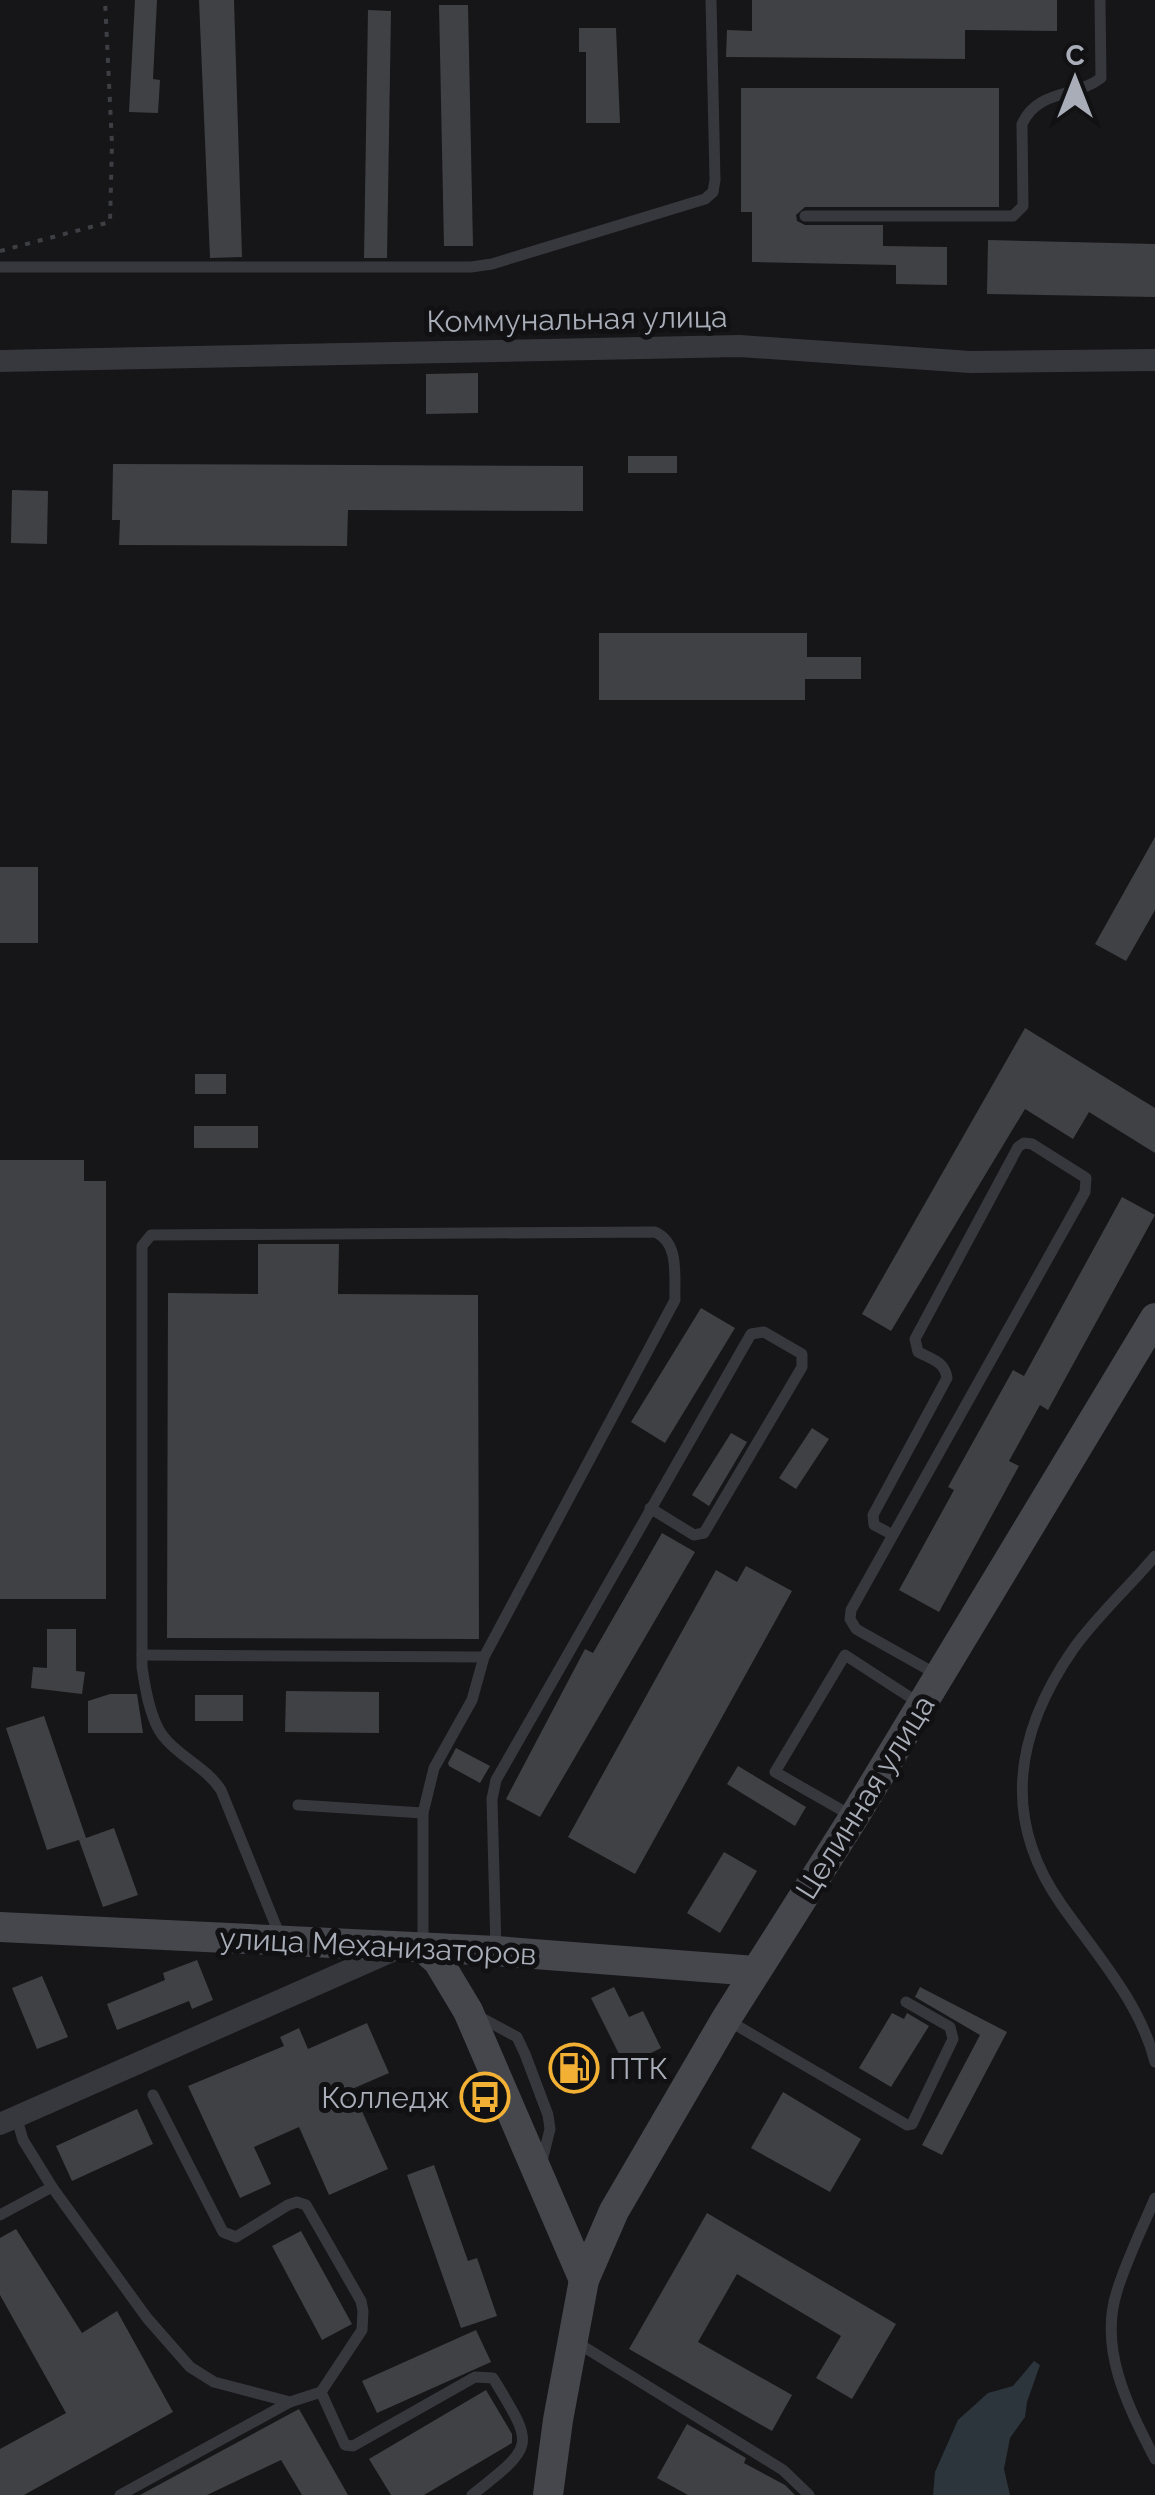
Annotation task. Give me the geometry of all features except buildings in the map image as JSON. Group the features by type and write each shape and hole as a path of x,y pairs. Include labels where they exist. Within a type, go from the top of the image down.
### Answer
{"main road":[{"name":"Целинная улица","path":"548,2495 584,2280 614,2211 726,2018 940,1676 1155,1318"},
{"name":"улица Механизаторов","path":"0,1927 496,1951 755,1971"},
{"path":"412,1948 438,1962 468,2011 584,2280"}],"street":[{"name":"Коммунальная улица","path":"0,361 740,346 955,361 1155,360"},
{"path":"8,2120 412,1948"}],"lane":[{"path":"0,268 471,267 705,199 713,192 715,180 711,0"},
{"path":"805,216 1020,213 1022,124 1027,113 1049,96 1083,88 1102,78 1100,0"},
{"path":"893,1535 874,1526 873,1516 947,1378 946,1368 918,1352 915,1339 1018,1147 1024,1142 1032,1144 1086,1178 1085,1192 893,1535 851,1610 850,1619 856,1629 940,1676"},
{"path":"282,1940 221,1790 212,1776 161,1734 144,1687 142,1246 151,1234 661,1234 672,1248 675,1300 484,1656 472,1700 434,1768 422,1813 412,1948"},
{"path":"496,1951 492,1799 496,1780 650,1508 751,1334 764,1332 802,1354 802,1367 704,1532 694,1535 650,1508"},
{"path":"1155,1556 1073,1650 1041,1707 1032,1731 1021,1798 1023,1826 1047,1880 1117,1981 1155,2062"},
{"path":"142,1655 484,1656"},
{"path":"854,1816 776,1772 846,1655 922,1704"},
{"path":"298,1805 422,1813"},
{"path":"726,2018 907,2126 912,2124 953,2032 906,2002"},
{"path":"120,2495 290,2402 320,2392 362,2330 362,2301 306,2205 288,2205 236,2237 223,2232 153,2096"},
{"path":"8,2120 147,2318 190,2367 214,2382 290,2402"},
{"path":"0,2215 52,2186"},
{"path":"1155,2198 1116,2294 1111,2327 1125,2400 1155,2459"},
{"path":"572,2340 783,2470 809,2495"},
{"path":"320,2392 345,2444 353,2446 475,2377 493,2378 524,2428 524,2442 512,2463 472,2495"}],"path":[{"path":"0,250 110,222 112,144 105,0"}],"shaded area":[{"path":"1034,2361 1040,2365 1025,2417 1010,2438 1004,2469 1010,2495 933,2495 935,2472 958,2420 988,2393 1013,2386"}],"place":[{"name":"ПТК","path":"574,2068"},
{"name":"Колледж","path":"485,2097"}]}
